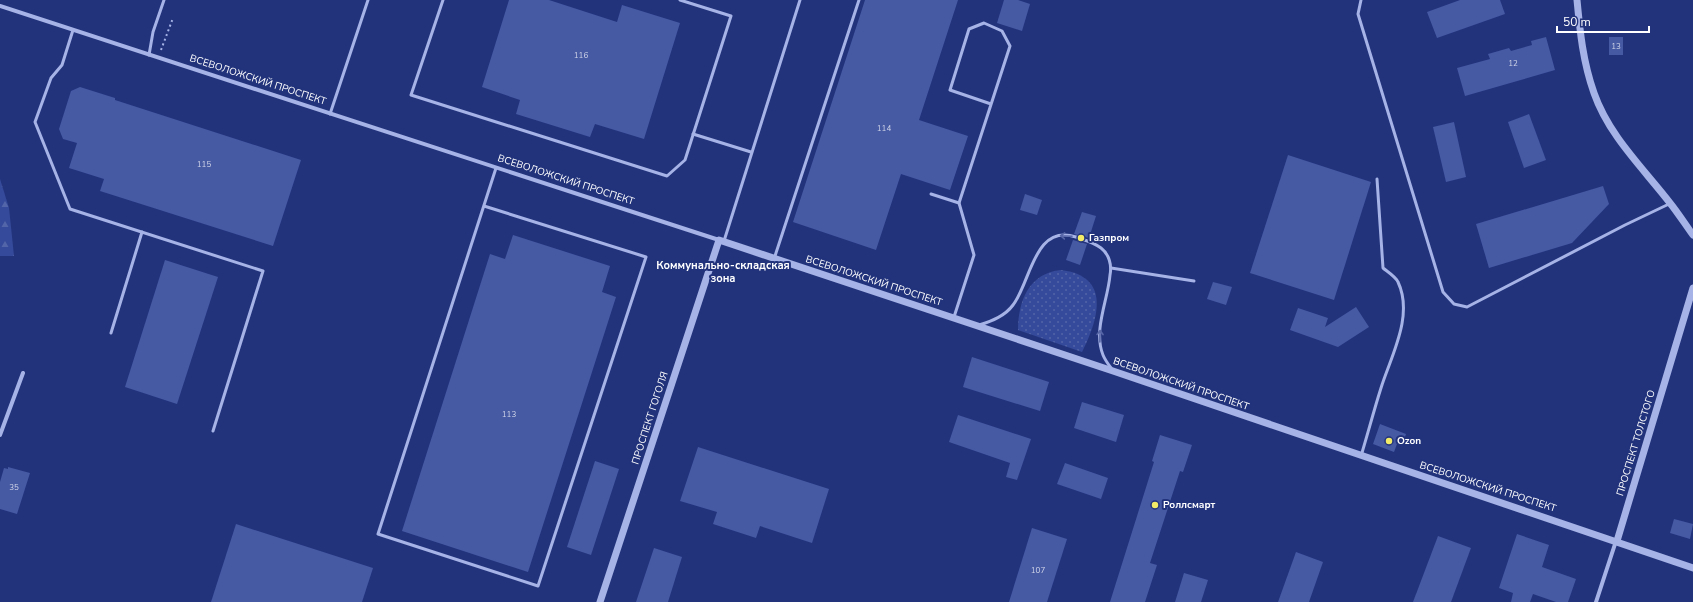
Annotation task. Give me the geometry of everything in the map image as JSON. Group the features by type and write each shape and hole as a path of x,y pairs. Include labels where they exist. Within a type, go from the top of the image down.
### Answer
{"street":[{"path":"1577,0 1584,62 1594,94 1604,115 1631,157 1670,203 1693,235"},
{"name":"ВСЕВОЛОЖСКИЙ ПРОСПЕКТ","path":"0,6 954,318 1693,568"},
{"name":"ПРОСПЕКТ ГОГОЛЯ","path":"600,602 721,241"},
{"name":"ПРОСПЕКТ ТОЛСТОГО","path":"1596,602 1693,288"},
{"path":"0,435 23,373"}],"lane":[{"path":"149,55 153,32 164,0"},
{"path":"330,114 368,0"},
{"path":"443,0 411,95 667,176 685,160 731,16 680,0"},
{"path":"721,241 800,0"},
{"path":"774,259 859,0"},
{"path":"1361,0 1358,14 1443,292 1454,304 1467,307 1670,203"},
{"path":"954,318 974,255 959,203 1010,46 1002,31 984,23 969,29 950,90 991,104"},
{"path":"73,30 62,65 51,78 35,122 70,209 263,271 212,431"},
{"path":"693,134 751,152"},
{"path":"484,206 646,257 538,586 378,534 496,168"},
{"path":"1361,456 1400,332 1403,313 1402,295 1398,281 1383,268 1377,180"},
{"path":"931,194 959,203"},
{"path":"111,333 142,232"},
{"path":"976,326 992,321 1004,314 1013,305 1038,253 1046,242 1056,235 1069,235 1092,242 1102,248 1107,256 1111,268 1109,288 1100,331 1100,345 1103,357 1113,371"},
{"path":"1111,268 1194,281"}],"path":[{"path":"161,50 173,18"}],"green space":[{"path":"0,179 9,208 14,256 0,256"},
{"path":"1061,270 1077,274 1088,281 1094,290 1097,300 1093,326 1082,352 1018,330 1020,309 1023,299 1033,283 1050,272"}],"building":[{"path":"509,0 549,0 617,22 622,5 680,23 644,139 595,124 590,137 516,114 520,100 482,87"},
{"path":"865,0 958,0 919,120 968,136 950,190 901,174 876,250 793,222"},
{"path":"1004,0 1018,0 1030,4 1022,31 997,23"},
{"path":"1460,0 1500,0 1505,14 1437,38 1427,12"},
{"path":"1546,37 1555,70 1465,96 1457,68 1490,59 1488,54 1509,48 1511,51 1532,45 1531,41"},
{"path":"1609,37 1623,37 1623,55 1609,55"},
{"path":"80,87 115,98 115,100 301,160 273,246 100,191 104,179 69,168 77,143 63,139 59,129 71,91"},
{"path":"1529,114 1546,160 1524,168 1508,122"},
{"path":"1454,122 1466,177 1446,182 1433,127"},
{"path":"1288,155 1371,182 1334,300 1250,273"},
{"path":"1603,186 1609,204 1572,243 1489,268 1476,224"},
{"path":"1025,194 1042,200 1037,215 1020,210"},
{"path":"1082,212 1096,216 1089,238 1074,234"},
{"path":"513,235 610,266 602,292 616,297 528,572 402,531 490,254 505,259"},
{"path":"1073,240 1087,244 1080,265 1066,260"},
{"path":"165,260 218,277 177,404 125,387"},
{"path":"1213,282 1232,287 1226,305 1207,299"},
{"path":"1356,307 1369,327 1338,347 1290,330 1298,308 1328,318 1325,327"},
{"path":"972,357 1049,382 1040,411 963,387"},
{"path":"1082,402 1124,415 1116,442 1074,428"},
{"path":"958,415 1031,439 1017,480 1006,477 1010,463 949,442"},
{"path":"1380,424 1406,434 1402,446 1397,444 1394,452 1373,444"},
{"name":"Роллсмарт","path":"1160,435 1192,445 1183,472 1180,471 1150,563 1157,565 1145,602 1110,602 1154,462 1152,461"},
{"path":"698,447 829,489 812,543 760,526 756,538 713,524 717,512 680,501"},
{"path":"595,461 619,469 591,555 567,547"},
{"path":"1065,463 1108,478 1101,499 1057,484"},
{"path":"8,467 30,473 17,514 0,509 0,482 4,468 8,469"},
{"path":"1674,519 1693,524 1690,539 1670,533"},
{"path":"236,524 373,568 362,602 211,602"},
{"path":"1032,528 1067,539 1047,602 1009,602"},
{"path":"1517,534 1549,545 1542,567 1576,579 1568,602 1556,602 1533,594 1530,602 1511,602 1513,593 1499,588"},
{"path":"1438,536 1471,548 1451,602 1413,602"},
{"path":"654,548 682,557 668,602 636,602"},
{"path":"1296,552 1323,562 1309,602 1278,602"},
{"path":"1184,573 1208,580 1201,602 1175,602"}],"place":[{"name":"Газпром","path":"1081,238"},
{"name":"Ozon","path":"1389,441"},
{"name":"Роллсмарт","path":"1155,505"}],"district":[{"name":"Коммунально-складская зона","path":"723,271"}]}
